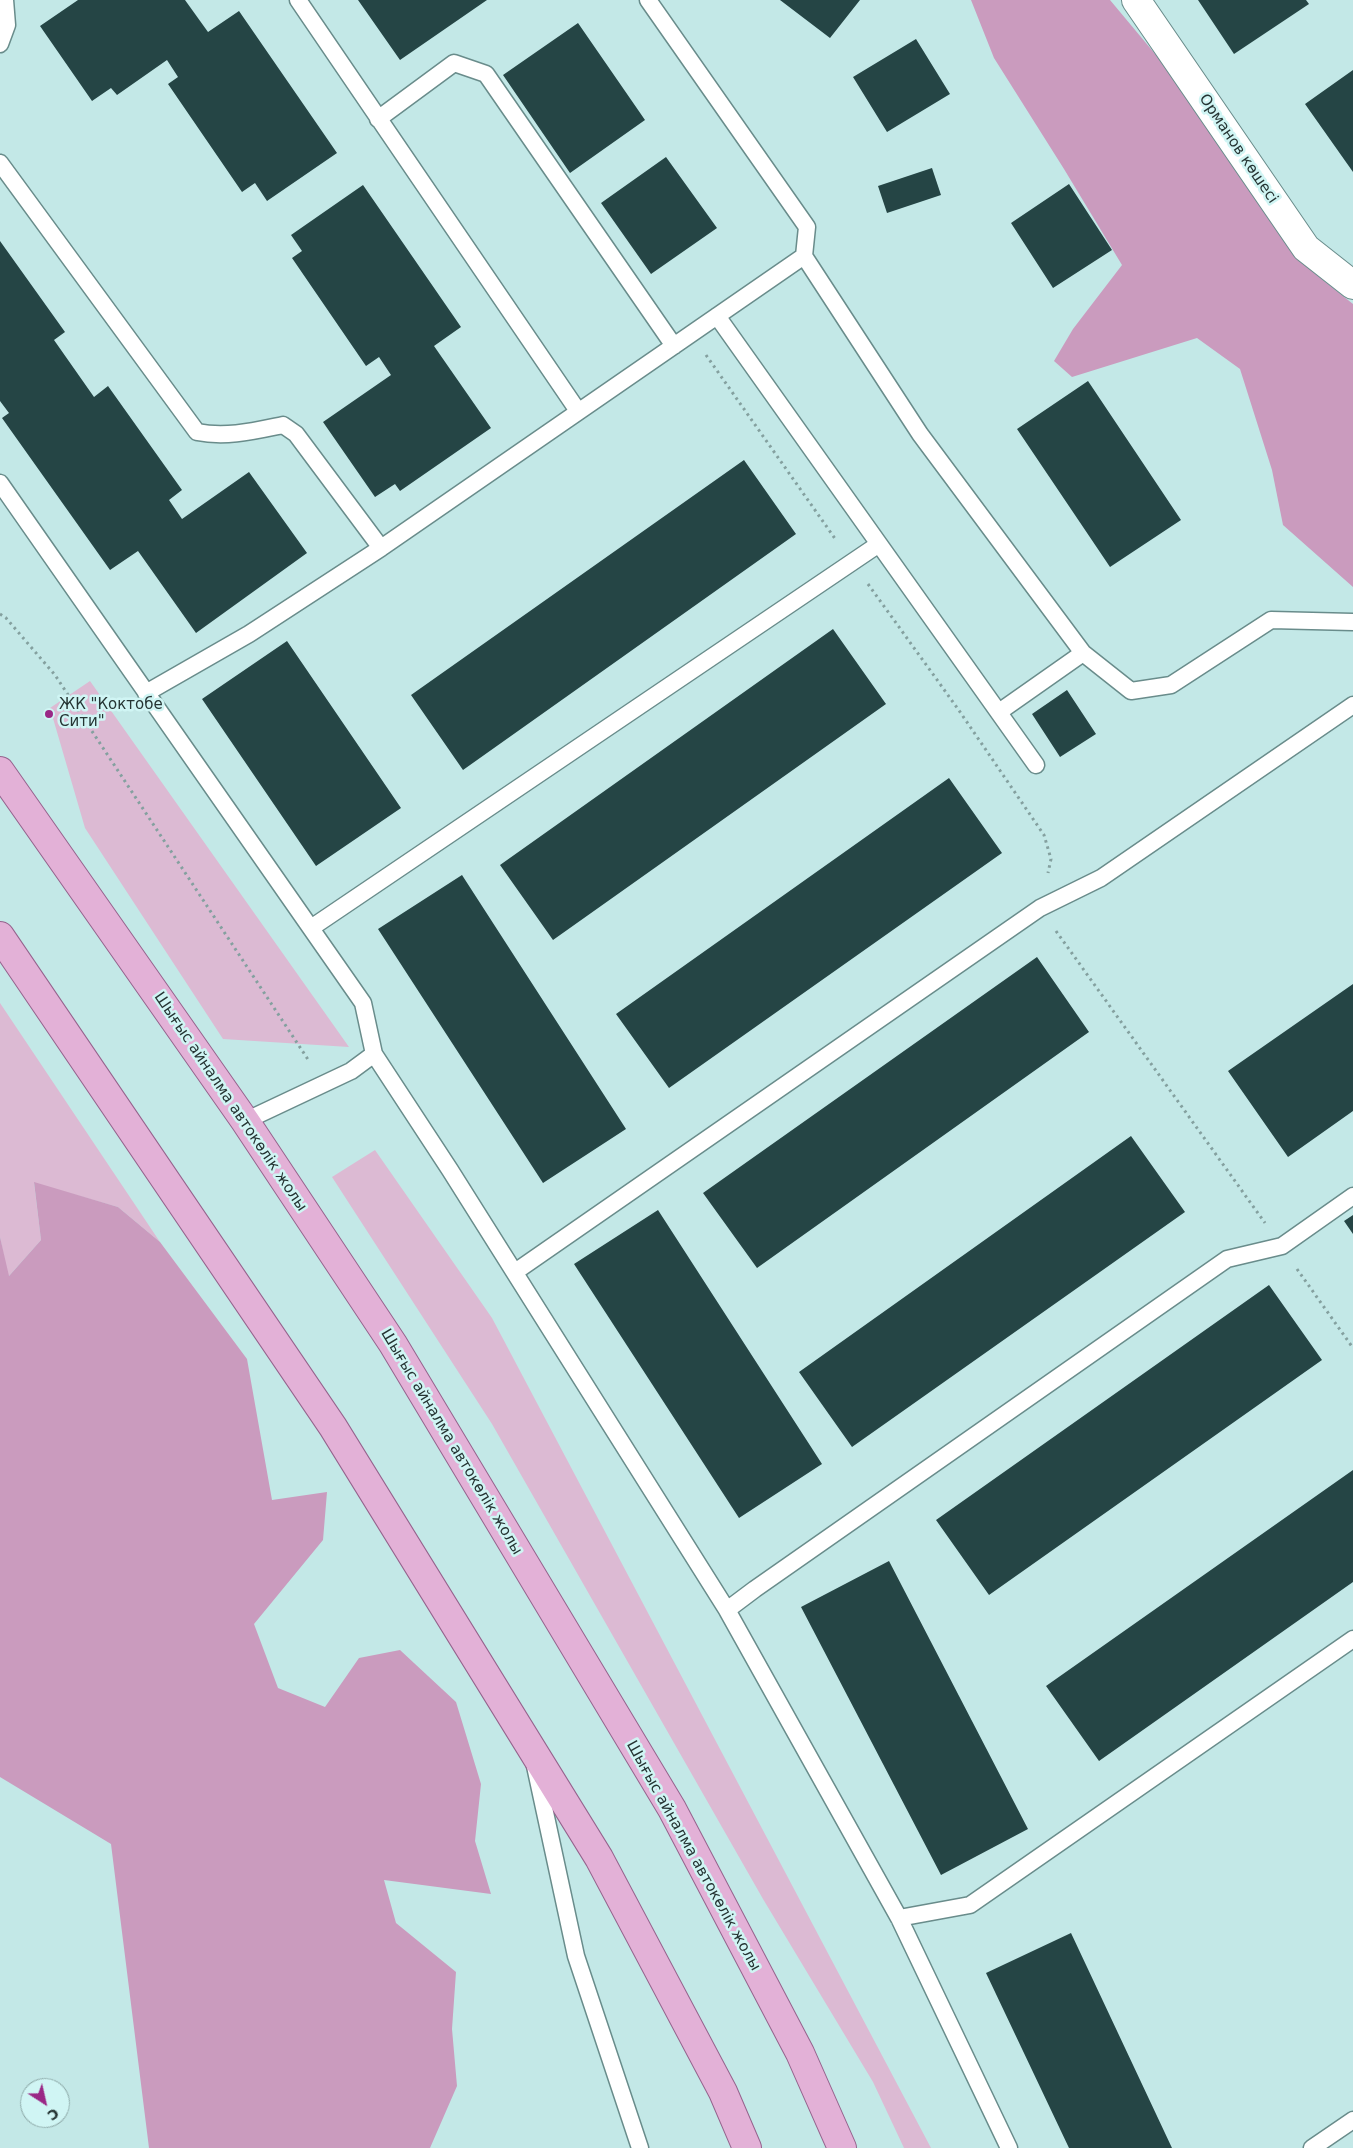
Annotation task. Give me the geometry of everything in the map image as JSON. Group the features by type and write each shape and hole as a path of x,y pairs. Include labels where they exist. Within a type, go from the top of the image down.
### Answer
{"main road":[{"name":"Шығыс айналма автокөлік жолы","path":"0,771 245,1121 393,1344 672,1809 800,2053 842,2148"},
{"path":"0,936 333,1426 599,1858 723,2092 747,2148"}],"street":[{"name":"Орманов көшесі","path":"1136,0 1306,248 1353,284"}],"lane":[{"path":"0,44 7,25 4,0"},
{"path":"298,0 578,411"},
{"path":"648,0 807,227 804,256 920,434 1083,653 1132,691 1171,685 1271,620 1353,622"},
{"path":"378,119 454,63 486,74 674,346"},
{"path":"0,163 196,432 215,436 256,431 283,424 296,434 381,548"},
{"path":"146,693 249,634 381,548 804,256"},
{"path":"716,316 1036,765"},
{"path":"0,483 363,1002 374,1054 727,1610 899,1918 1009,2148"},
{"path":"312,928 879,544"},
{"path":"999,712 1083,653"},
{"path":"514,1272 1040,908 1101,878 1353,704"},
{"path":"245,1121 351,1071 374,1054"},
{"path":"727,1610 1227,1259 1282,1246 1353,1196"},
{"path":"899,1918 970,1905 1353,1638"},
{"path":"531,1749 576,1956 640,2148"},
{"path":"1312,2148 1353,2120"}],"path":[{"path":"691,334 958,709 1044,835 1051,859 1040,908 1353,1348"},
{"path":"0,614 6,618 55,675 313,1067"}],"shaded area":[{"path":"971,0 1110,0 1161,61 1313,272 1353,304 1353,587 1283,525 1272,470 1240,369 1197,338 1072,377 1054,361 1073,329 1122,265 994,58"},
{"path":"90,681 349,1047 223,1039 85,828 50,708"},
{"path":"0,1003 160,1242 118,1207 34,1183 41,1240 8,1277 0,1237"},
{"path":"375,1150 492,1318 931,2148 904,2148 873,2082 763,1899 492,1424 332,1177"},
{"path":"34,1182 118,1207 160,1242 247,1359 272,1500 327,1492 323,1540 254,1624 278,1688 325,1707 359,1658 400,1650 456,1702 481,1784 475,1841 491,1894 384,1880 396,1923 456,1972 452,2029 457,2086 430,2148 149,2148 111,1844 0,1777 0,1237 9,1276 41,1240"}],"building":[{"path":"78,0 185,0 208,32 239,11 337,153 267,201 255,183 242,192 168,84 178,77 167,60 117,95 111,88 92,101 40,26"},
{"path":"358,0 487,0 400,60"},
{"path":"780,0 860,0 830,38"},
{"path":"1198,0 1306,0 1309,4 1234,54"},
{"path":"578,23 645,120 570,173 503,75"},
{"path":"916,39 950,94 887,132 853,77"},
{"path":"1353,70 1353,172 1305,104"},
{"path":"666,157 717,228 651,274 601,203"},
{"path":"932,168 941,195 887,213 878,186"},
{"path":"1069,184 1112,250 1053,288 1011,223"},
{"path":"363,185 461,327 434,346 491,428 400,491 395,484 375,497 323,422 391,375 379,357 366,366 292,258 302,251 291,235"},
{"path":"0,241 65,332 54,340 94,397 108,386 182,490 169,500 182,519 249,472 307,553 196,633 138,551 110,570 2,418 9,413 0,401"},
{"path":"1088,381 1181,520 1110,567 1017,429"},
{"path":"744,460 796,534 463,770 411,695"},
{"path":"833,629 886,704 553,940 500,865"},
{"path":"287,641 401,808 316,866 202,699"},
{"path":"1067,690 1096,734 1060,757 1032,714"},
{"path":"949,778 1002,853 669,1088 616,1014"},
{"path":"462,875 626,1129 543,1183 378,929"},
{"path":"1037,957 1089,1032 757,1268 703,1193"},
{"path":"1353,984 1353,1111 1288,1157 1228,1071"},
{"path":"1131,1136 1185,1212 852,1447 799,1372"},
{"path":"658,1210 822,1464 739,1518 574,1264"},
{"path":"1353,1215 1353,1234 1344,1221"},
{"path":"1269,1285 1322,1360 989,1595 936,1520"},
{"path":"1353,1470 1353,1582 1099,1761 1046,1686"},
{"path":"889,1561 1028,1829 941,1875 801,1607"},
{"path":"1071,1933 1172,2148 1069,2148 986,1973"}],"place":[{"name":"ЖК \"Коктобе Сити\"","path":"49,714"}]}
